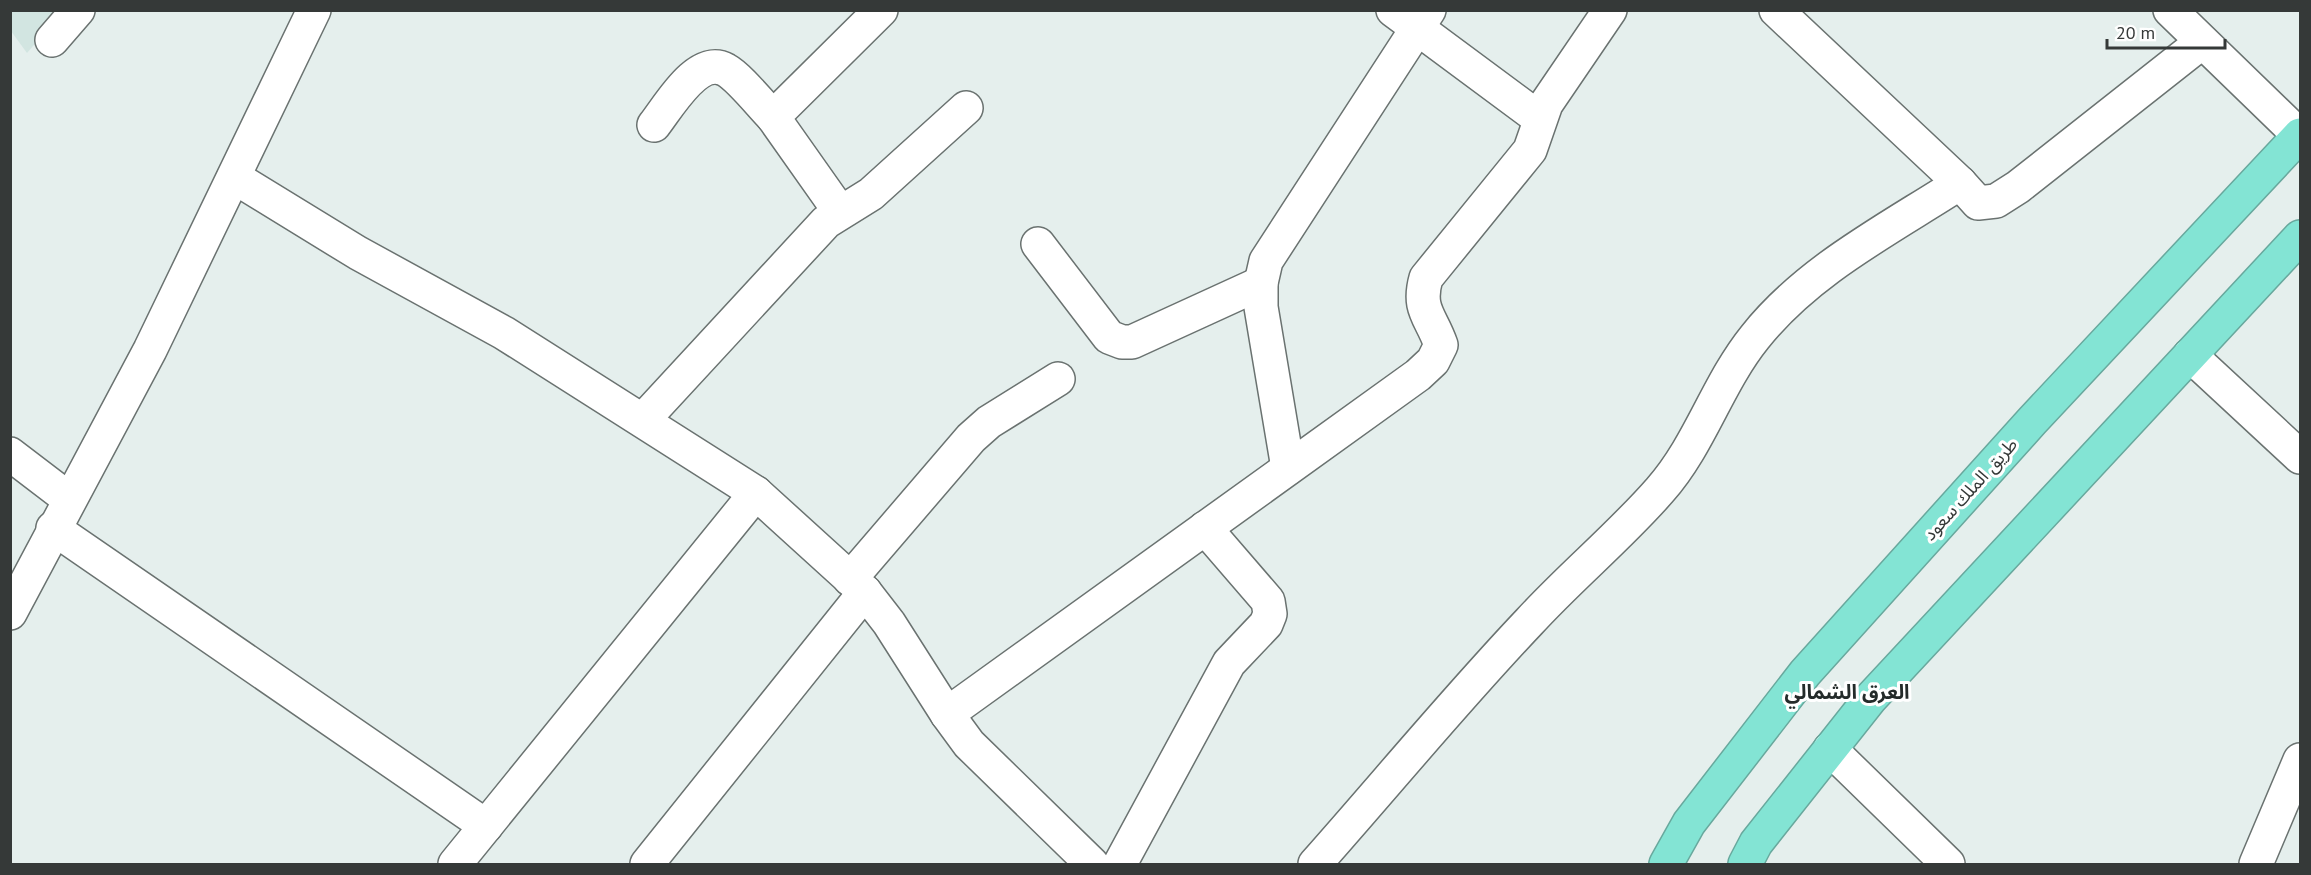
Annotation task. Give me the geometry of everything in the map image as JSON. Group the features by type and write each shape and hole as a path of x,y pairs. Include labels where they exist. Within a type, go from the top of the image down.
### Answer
{"highway":[{"name":"طريق الملك سعود","path":"1666,864 1689,823 1805,673 2032,421 2300,136"},
{"path":"1745,864 1756,843 1869,699 2301,237"}],"street":[{"path":"52,40 78,10"},
{"path":"10,613 150,350 314,10"},
{"path":"773,117 881,10"},
{"path":"946,714 1418,375 1433,361 1441,345 1422,307 1422,292 1426,278 1530,150 1538,136 1540,119 1546,104 1610,10"},
{"path":"1776,10 1960,183 1978,203 1996,201 2018,187 2202,42"},
{"path":"2170,10 2300,136"},
{"path":"1288,468 1261,307 1261,283 1266,261 1414,16 1540,119"},
{"path":"654,125 697,71 712,67 726,70 773,117 840,212"},
{"path":"643,420 826,222 871,194 966,108"},
{"path":"234,177 358,252 504,333 756,493 858,586 889,623 946,714 969,744 1092,864"},
{"path":"1315,864 1528,622 1662,489 1755,337 1782,307 1815,278 1960,183"},
{"path":"1038,244 1108,337 1122,342 1132,342 1261,283"},
{"path":"2190,355 2301,457"},
{"path":"647,864 971,438 989,422 1058,379"},
{"path":"10,454 69,499"},
{"path":"455,864 756,493"},
{"path":"54,528 486,826"},
{"path":"1120,864 1229,663 1266,624 1270,614 1268,601 1205,528"},
{"path":"1830,749 1948,864"},
{"path":"2256,864 2301,760"}],"shaded area":[{"path":"11,11 63,11 27,53 11,31"}],"district":[{"name":"العرق الشمالي","path":"1847,692"}]}
